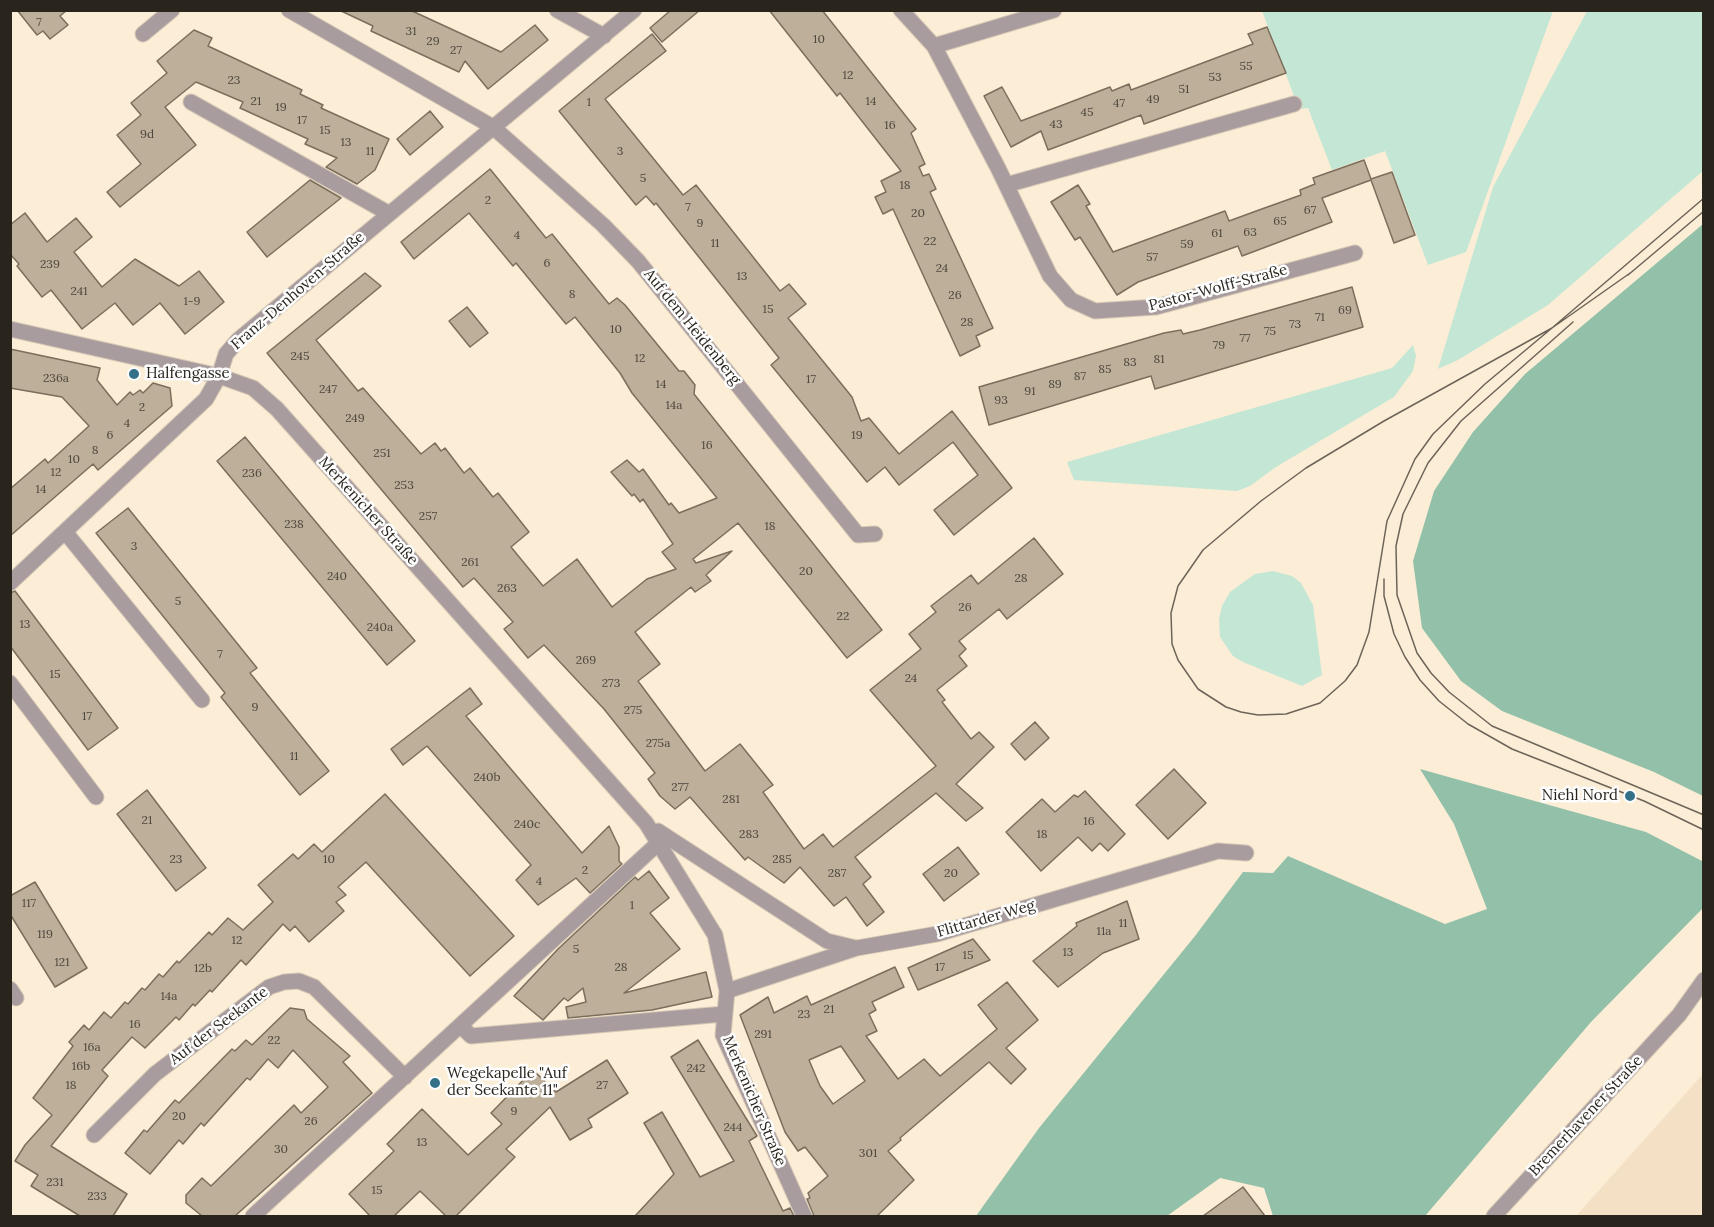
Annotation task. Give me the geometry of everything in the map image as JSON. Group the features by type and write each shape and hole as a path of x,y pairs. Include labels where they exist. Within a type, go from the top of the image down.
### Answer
{"street":[{"path":"143,34 172,10"},
{"path":"289,10 493,127"},
{"path":"557,10 604,36"},
{"name":"Franz-Denhoven-Straße","path":"219,376 226,354 238,340 634,10"},
{"name":"Pastor-Wolff-Straße","path":"902,10 934,45 1006,184 1050,276 1071,300 1095,311 1156,307 1355,253"},
{"path":"934,45 1054,10"},
{"path":"191,102 388,213"},
{"path":"1006,184 1294,104"},
{"name":"Auf dem Heidenberg","path":"493,127 603,225 638,261 858,535 875,534"},
{"name":"Merkenicher Straße","path":"10,329 219,376 253,388 277,409 645,824 662,839 827,941 857,948"},
{"path":"10,583 66,533 206,399 219,376"},
{"path":"66,533 202,700"},
{"path":"10,683 96,797"},
{"path":"253,1216 662,839"},
{"name":"Merkenicher Straße","path":"662,839 715,935 727,991 723,1035 804,1216"},
{"name":"Flittarder Weg","path":"727,991 857,948 937,934 1218,851 1246,853"},
{"name":"Bremerhavener Straße","path":"1494,1216 1679,1015 1704,980"},
{"name":"Auf der Seekante","path":"94,1134 155,1074 269,987 284,982 299,981 314,987 405,1077"},
{"name":"Bremerhavener Straße","path":"1679,1015 1704,999"},
{"path":"461,1026 471,1036 724,1014"}],"shaded area":[{"path":"1703,1074 1703,1216 1576,1216"}],"green space":[{"path":"1262,11 1553,11 1466,252 1428,265 1385,151 1332,170 1308,108 1299,109"},
{"path":"1587,11 1703,11 1703,171 1548,305 1458,360 1438,369 1493,187"},
{"path":"1703,224 1703,796 1654,772 1502,711 1461,681 1422,628 1413,561 1434,491 1473,432 1525,374"},
{"path":"1413,345 1416,356 1413,371 1394,397 1276,467 1250,486 1237,491 1074,480 1067,462 1392,368"},
{"path":"1273,571 1292,576 1301,583 1313,605 1322,675 1302,686 1243,662 1233,656 1220,637 1219,619 1222,606 1230,592 1255,574"},
{"path":"1420,769 1646,832 1704,862 1703,908 1591,1022 1425,1216 1273,1216 1264,1188 1220,1178 1167,1216 976,1216 1039,1128 1195,936 1243,872 1273,873 1288,856 1445,924 1487,909 1454,824"}],"building":[{"path":"17,10 67,10 60,16 68,25 50,39 43,31 37,35"},
{"path":"339,10 410,10 501,52 535,25 548,40 488,89 465,61 459,72 371,31 373,26"},
{"path":"671,10 700,10 662,42 650,28"},
{"path":"769,10 822,10 916,129 911,133 925,164 919,167 923,176 929,174 936,189 930,192 993,328 976,336 980,346 960,356 893,209 883,214 875,197 886,192 881,181 901,171 840,93 837,96"},
{"path":"1267,27 1286,73 1144,124 1141,115 1048,150 1041,131 1011,147 984,96 1002,87 1021,121 1110,87 1112,91 1129,84 1131,90 1253,44 1248,34"},
{"path":"194,30 212,38 208,46 302,90 300,94 323,105 321,108 389,139 375,170 357,184 326,167 337,158 305,144 308,139 240,108 243,102 196,82 165,107 196,145 120,207 107,192 141,164 117,135 141,115 131,103 167,73 157,61"},
{"path":"652,34 666,51 605,99 683,195 696,185 780,291 789,284 806,304 788,318 852,397 861,421 869,418 899,454 952,411 1012,488 954,535 934,510 978,475 953,442 899,485 885,467 867,482 771,365 779,358 656,203 654,205 646,196 636,205 559,111"},
{"path":"430,111 443,127 410,155 397,139"},
{"path":"1364,160 1371,179 1392,172 1415,235 1394,243 1371,180 1322,198 1332,222 1242,256 1238,246 1138,282 1117,295 1080,237 1075,240 1051,202 1078,185 1090,204 1086,206 1113,252 1225,211 1229,221 1301,195 1300,190 1315,184 1313,178"},
{"path":"490,169 546,238 552,234 609,304 617,298 625,305 679,371 684,371 695,385 694,394 882,630 847,658 738,523 693,559 696,563 732,551 706,575 711,581 695,592 691,587 635,632 660,664 638,681 705,771 740,744 773,785 763,792 804,849 823,834 833,847 936,766 870,690 921,649 909,634 936,612 931,606 971,575 978,584 1034,538 1063,574 1007,619 999,609 959,641 966,649 959,656 967,666 937,690 945,700 942,702 971,739 979,732 994,747 956,784 983,808 966,821 936,793 855,857 871,877 863,884 884,912 867,926 846,897 834,906 800,867 784,883 748,857 745,860 690,797 675,809 660,796 648,779 655,773 604,709 544,645 528,658 504,629 513,622 474,578 463,587 267,353 365,273 381,286 316,340 358,391 363,388 421,454 435,443 441,451 445,448 464,473 470,468 493,497 498,493 529,532 511,547 543,586 577,559 612,607 647,579 676,569 662,552 673,544 643,499 640,502 634,494 632,496 611,472 627,460 639,472 643,469 669,505 671,503 679,513 717,498 632,393 620,373 575,317 566,324 516,263 513,266 469,213 414,259 401,242"},
{"path":"310,180 341,198 267,257 247,232"},
{"path":"25,213 47,242 76,218 92,237 74,252 102,287 135,259 179,286 199,271 224,302 185,334 160,303 133,325 115,303 82,329 51,290 42,297 10,254 10,225"},
{"path":"1352,287 1363,327 1155,389 1151,376 989,425 979,387 1164,333 1181,330 1183,334 1200,330"},
{"path":"467,307 488,333 470,347 449,321"},
{"path":"10,349 100,368 97,380 117,405 130,392 133,395 140,390 143,393 153,383 170,388 172,406 98,470 93,464 10,536 10,489 45,459 48,463 89,426 62,397 10,388"},
{"path":"245,437 415,641 387,665 217,461"},
{"path":"128,508 257,668 250,673 329,771 300,795 221,697 225,693 96,533"},
{"path":"15,591 118,728 88,750 10,646 10,593"},
{"path":"470,688 482,704 466,716 582,853 609,826 619,847 619,861 622,864 590,893 576,878 538,905 516,880 531,865 427,746 403,765 391,749"},
{"path":"1035,722 1049,738 1025,760 1011,744"},
{"path":"1174,769 1206,803 1168,839 1136,805"},
{"path":"147,790 206,868 176,891 117,814"},
{"path":"1085,791 1125,834 1108,851 1100,843 1092,851 1078,837 1041,871 1006,832 1042,799 1055,812 1074,795 1078,797"},
{"path":"385,794 514,936 470,976 366,862 338,887 346,895 336,902 344,911 309,942 295,926 290,931 283,924 246,965 241,960 212,992 210,990 195,1006 193,1004 179,1020 176,1017 145,1048 132,1037 102,1070 108,1076 51,1146 127,1194 113,1216 80,1216 31,1186 38,1175 15,1161 25,1145 52,1115 33,1098 73,1046 69,1042 84,1025 89,1030 104,1012 111,1018 125,1002 128,1004 142,988 145,990 159,974 163,977 177,961 179,963 209,932 212,935 228,918 243,930 273,902 258,885 293,854 298,859 314,844 322,852"},
{"path":"958,847 979,874 944,901 923,874"},
{"path":"649,871 669,898 650,913 680,949 624,993 706,972 712,997 652,1010 568,1018 566,1007 586,1002 583,988 568,1001 564,998 543,1020 514,996 558,949 635,877 638,880"},
{"path":"35,882 87,968 55,987 10,914 10,896"},
{"path":"1127,901 1139,939 1103,953 1058,987 1033,961 1077,926 1076,923"},
{"path":"973,939 990,960 918,990 908,968"},
{"path":"895,967 904,987 872,1002 876,1010 869,1014 877,1031 866,1036 898,1079 924,1059 940,1076 997,1029 978,1005 1007,982 1038,1020 1006,1048 1026,1069 1011,1084 989,1062 900,1138 901,1140 888,1151 914,1180 877,1216 814,1216 807,1199 810,1198 808,1193 828,1176 805,1147 798,1151 785,1132 740,1015 768,997 774,1013 807,996 811,1005","holes":["841,1046 865,1081 833,1104 820,1086 809,1060"]},
{"path":"290,1008 304,1010 307,1019 350,1056 343,1062 372,1093 235,1216 202,1216 186,1203 186,1195 202,1178 211,1186 294,1105 301,1113 328,1087 293,1050 278,1068 268,1059 250,1080 247,1078 204,1126 201,1123 183,1144 179,1140 150,1174 125,1153 144,1130 147,1132 175,1100 179,1103 232,1049 235,1051 246,1040 252,1045"},
{"path":"698,1040 757,1136 749,1141 783,1211 790,1208 794,1216 635,1216 674,1174 644,1123 662,1112 700,1177 734,1161 671,1057"},
{"path":"607,1060 628,1093 588,1119 592,1127 570,1140 550,1107 506,1149 515,1157 456,1216 446,1216 420,1191 394,1216 370,1216 349,1194 394,1151 387,1144 422,1109 468,1155 502,1124 491,1113 533,1070 556,1092"},
{"path":"1243,1187 1265,1216 1203,1216"}],"tram line":[{"path":"1633,271 1552,328 1384,421 1306,468 1261,501 1203,550 1178,586 1171,613 1172,644 1178,660 1198,689 1226,707 1241,712 1258,715 1286,714 1320,703 1345,681 1357,665 1369,632 1387,521 1415,459 1433,434 1485,384 1552,328 1704,198"},
{"path":"1628,275 1704,211"},
{"path":"1573,322 1461,421 1428,463 1403,514 1396,546 1397,595 1417,653 1431,673 1449,692 1492,726 1704,815"},
{"path":"1384,579 1384,596 1394,634 1405,657 1420,680 1439,701 1468,724 1512,749 1644,801 1704,830"}],"place":[{"name":"Halfengasse","path":"134,374"},
{"name":"Niehl Nord","path":"1630,796"},
{"name":"Wegekapelle \"Auf der Seekante 11\"","path":"435,1083"}]}
